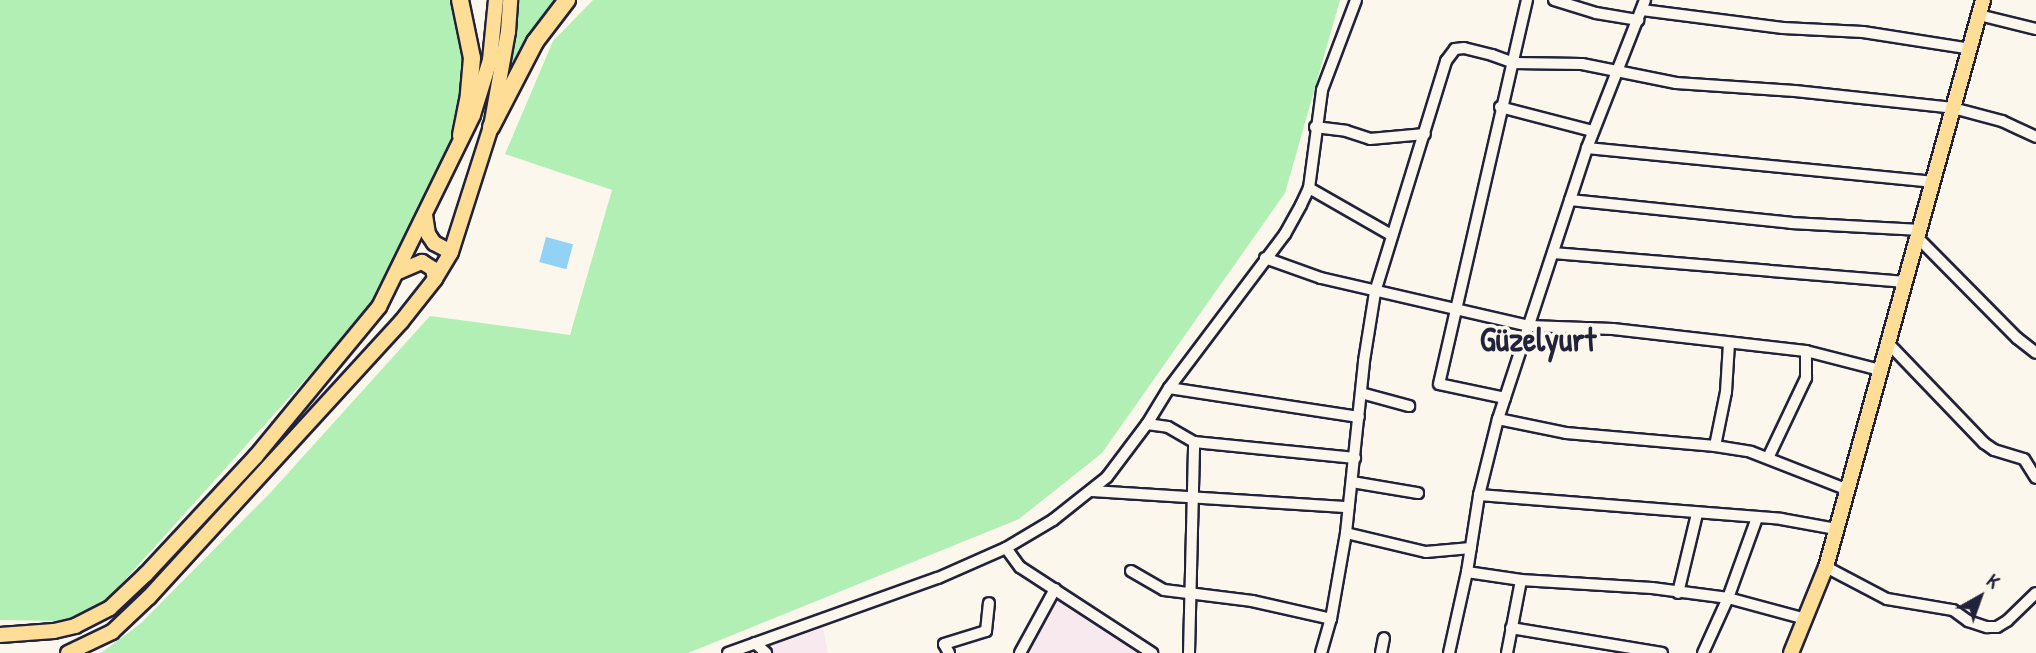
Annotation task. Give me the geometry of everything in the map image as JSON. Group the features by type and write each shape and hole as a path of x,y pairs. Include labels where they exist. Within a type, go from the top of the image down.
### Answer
{"highway":[{"path":"460,0 471,58 469,95 461,135"},
{"path":"491,127 535,42 567,0"}],"main road":[{"path":"0,635 54,631 75,626 102,612 126,593 256,456 379,307 473,115 490,60 496,0"},
{"path":"90,653 102,637 149,597 372,355 435,279 451,252 491,127 508,32 510,0"},
{"path":"1791,653 1826,567 1983,0"},
{"path":"425,215 428,234 434,243 451,252"},
{"path":"398,272 422,262 433,269 435,279"},
{"path":"68,653 102,637"}],"street":[{"path":"728,653 938,578 1006,548 1054,520 1092,491 1147,424 1168,388 1286,234 1309,188 1322,90 1356,0"},
{"path":"1505,398 1439,384 1500,107 1514,63 1527,0"},
{"path":"1553,0 1783,28 1863,32 1971,50"},
{"path":"1449,653 1467,572 1479,495 1498,419 1587,148 1642,10"},
{"path":"1979,15 2036,29"},
{"path":"1321,653 1331,619 1346,533 1375,292 1446,61 1455,49 1464,48 1514,63 1582,64 1676,83 1795,91 1953,108 2002,121 2036,137"},
{"path":"1500,107 1593,131"},
{"path":"1315,127 1346,131 1370,139 1425,134"},
{"path":"1587,148 1934,183"},
{"path":"1309,188 1391,235"},
{"path":"1570,200 1919,234 2017,338 2036,353"},
{"path":"1553,253 1906,282"},
{"path":"1265,258 1321,278 1375,292 1530,326 1613,329 1806,351 1880,370"},
{"path":"1715,446 1726,392 1729,343"},
{"path":"1888,343 1984,443 1994,450 2024,459 2036,478"},
{"path":"1768,458 1806,378 1806,351"},
{"path":"1168,388 1359,417"},
{"path":"1361,393 1409,406"},
{"path":"1498,419 1566,433 1715,446 1768,458 1847,490"},
{"path":"1147,424 1168,427 1194,442 1354,458"},
{"path":"1189,653 1194,442"},
{"path":"1352,482 1418,494"},
{"path":"1092,491 1349,506"},
{"path":"1479,495 1757,518 1836,530"},
{"path":"1678,593 1697,514"},
{"path":"1703,653 1728,598 1757,518"},
{"path":"1346,533 1426,552 1471,548"},
{"path":"1006,548 1020,567 1152,653"},
{"path":"1826,567 1887,599 1953,610 1968,621 1987,627 1997,627 2032,604 2036,593"},
{"path":"1131,571 1164,590 1251,601 1331,619"},
{"path":"1467,572 1521,580 1652,588 1728,598 1806,619"},
{"path":"1507,653 1521,580"},
{"path":"1020,653 1055,589"},
{"path":"949,653 944,644 986,631 989,603"},
{"path":"1511,628 1662,653"},
{"path":"1381,653 1384,638"},
{"path":"755,643 766,653"}],"shaded area":[{"path":"1057,599 1141,653 1025,653"},
{"path":"823,628 828,653 746,653"}],"green space":[{"path":"0,0 452,0 461,32 463,78 456,126 427,198 367,311 114,592 93,609 62,621 0,620"},
{"path":"515,0 562,0 505,83"},
{"path":"593,0 1340,0 1285,193 1102,453 1019,519 688,653 101,653 140,624 271,492 430,316 570,335 612,190 505,154 553,41"}],"water":[{"path":"546,237 573,244 566,269 539,262"}],"district":[{"name":"Güzelyurt","path":"1538,340"}]}
